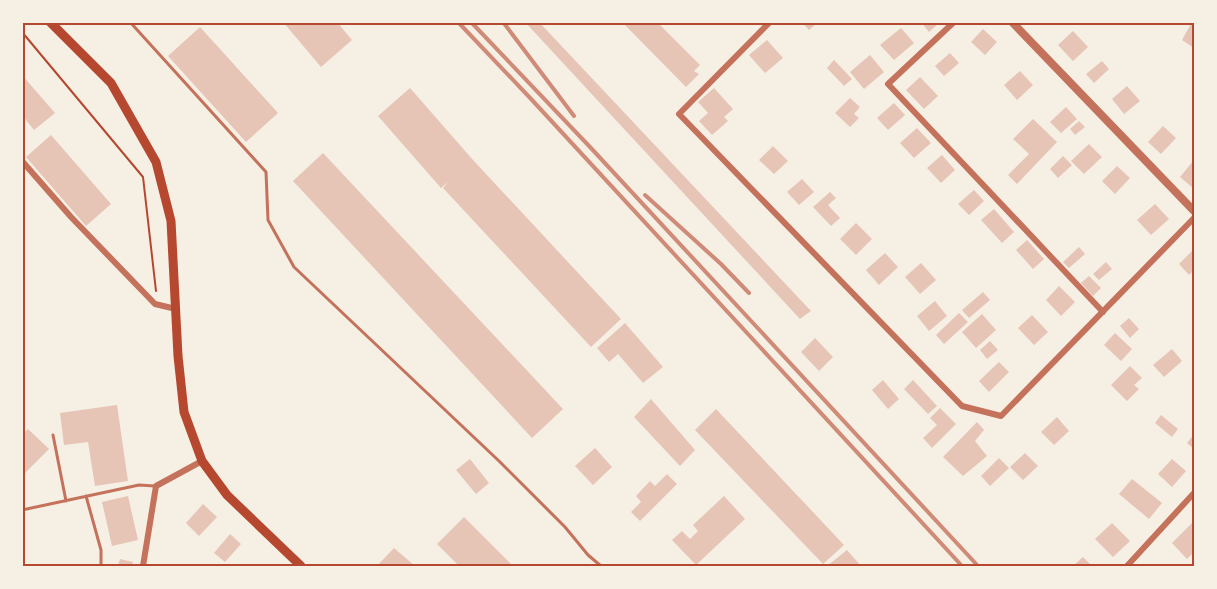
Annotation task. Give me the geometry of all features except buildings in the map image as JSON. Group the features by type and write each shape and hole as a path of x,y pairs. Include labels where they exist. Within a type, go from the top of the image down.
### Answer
{"main road":[{"path":"50,22 111,83 156,162 171,221 178,356 184,412 202,461 227,495 301,567"}],"street":[{"path":"770,22 679,114 962,406 1001,416 1194,218"},
{"path":"954,22 888,84 1103,312"},
{"path":"1012,22 1194,211"},
{"path":"22,161 71,217 157,305 176,309"},
{"path":"143,567 156,486 202,461"},
{"path":"1127,567 1194,493"}],"lane":[{"path":"130,22 266,172 268,220 294,267 499,461 601,567"},
{"path":"53,435 66,501"},
{"path":"22,510 139,485 156,486"},
{"path":"86,496 100,550 101,567"}],"path":[{"path":"22,32 143,177 157,305"}],"railway":[{"path":"458,22 962,566"},
{"path":"471,22 590,147 978,566"},
{"path":"503,22 574,116"},
{"path":"645,195 721,264 749,293"}]}
